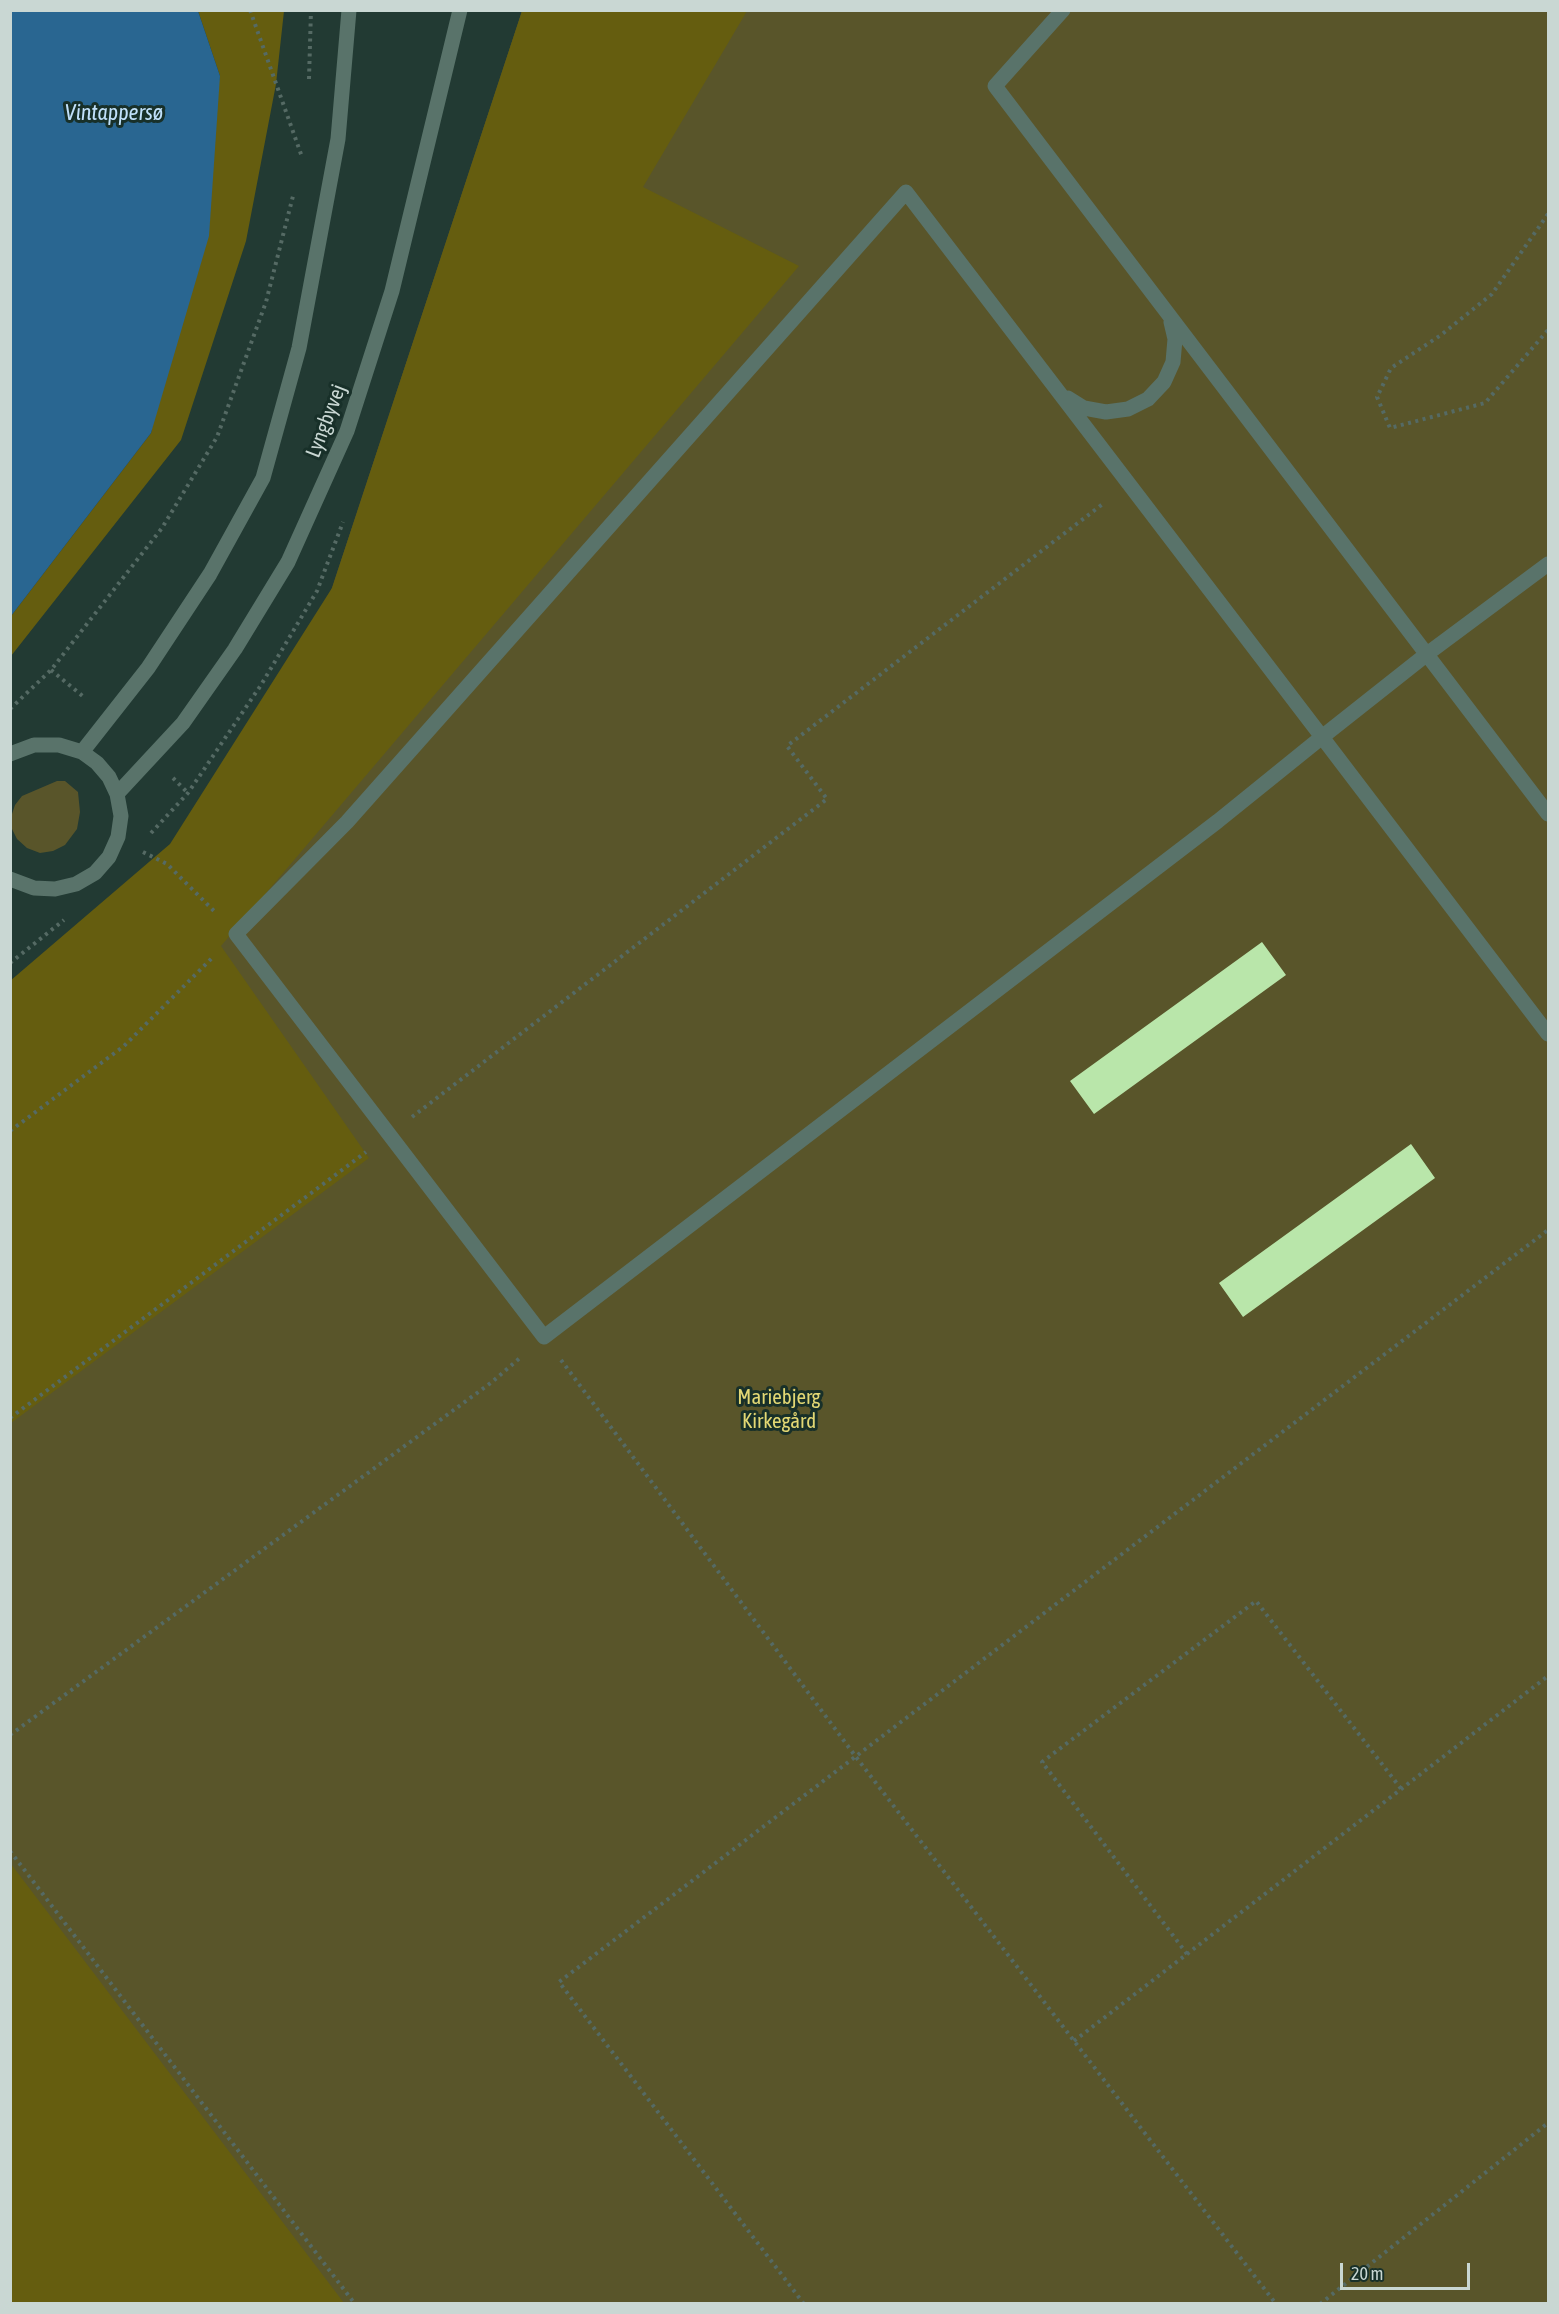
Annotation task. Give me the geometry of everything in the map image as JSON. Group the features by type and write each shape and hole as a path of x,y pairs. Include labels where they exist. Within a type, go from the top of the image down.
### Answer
{"street":[{"name":"Lyngbyvej","path":"82,752 148,668 210,574 263,478 299,348 338,139 349,10"},
{"name":"Lyngbyvej","path":"117,794 183,723 235,649 288,562 347,431 392,291 460,10"},
{"path":"1063,10 995,86 1548,814"},
{"path":"1548,564 1426,654 1322,737 1218,820 544,1337 236,934 347,822 906,192 1322,737 1548,1034"},
{"path":"1049,380 1065,396 1084,408 1106,412 1128,409 1148,399 1164,382 1173,362 1175,339 1170,317 1157,299"},
{"path":"10,754 34,745 58,745 82,752 97,763 109,777 117,794 121,816 118,837 109,857 95,873 76,884 55,889 34,888 11,881"}],"path":[{"path":"250,10 303,159 304,149"},
{"path":"309,87 311,10"},
{"path":"10,709 51,670 162,528 217,437 266,302 294,192"},
{"path":"1548,214 1492,294 1441,335 1391,368 1377,397 1390,428 1485,403 1548,330"},
{"path":"10,1418 389,1134 827,799 787,746 1129,484"},
{"path":"10,1131 124,1046 236,934 167,864 136,849"},
{"path":"10,963 71,914"},
{"path":"804,2304 560,1982 1548,1230"},
{"path":"10,1735 492,1382 544,1337 856,1757 1276,2304"},
{"path":"1187,1954 1042,1762 1256,1601 1402,1790"},
{"path":"1074,2040 1548,1676"},
{"path":"10,1851 355,2304"},
{"path":"1320,2304 1548,2123"}],"green space":[{"name":"Mariebjerg Kirkegård","path":"522,11 1548,11 1548,2303 11,2304 11,1016 198,872 332,588"},
{"path":"57,781 65,781 78,792 80,812 77,829 65,845 53,851 40,853 27,848 17,839 12,829 11,817 15,805 22,796"}],"shaded area":[{"path":"198,11 284,11 276,84 246,241 181,440 11,656 11,616 151,433 220,76"},
{"path":"522,11 747,11 643,187 799,266 221,946 369,1158 11,1423 10,981 170,844 332,588"},
{"path":"11,1864 344,2303 11,2303"}],"water":[{"name":"Vintappersø","path":"11,10 198,11 220,76 209,236 151,433 11,616"}],"building":[{"path":"1262,942 1286,975 1094,1114 1070,1081"},
{"path":"1411,1144 1435,1178 1243,1317 1219,1283"}]}
